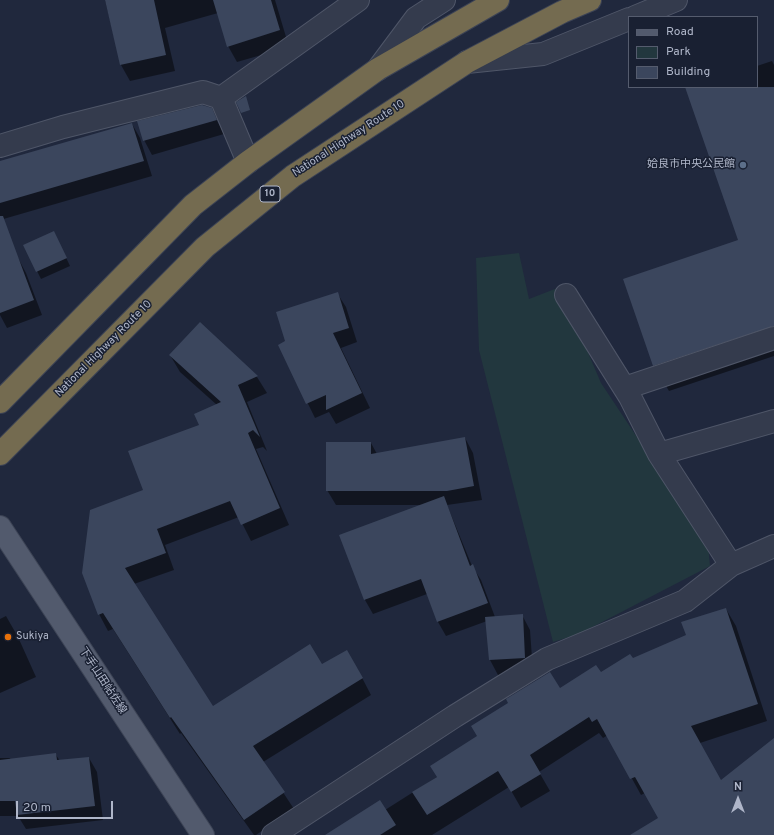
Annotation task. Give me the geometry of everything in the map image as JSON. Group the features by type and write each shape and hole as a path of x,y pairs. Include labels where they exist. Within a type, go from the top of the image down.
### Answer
{"highway":[{"path":"0,402 193,205 248,162 378,69 498,0"},
{"name":"National Highway Route 10","path":"0,454 205,247 293,176 467,62 562,12 590,0"}],"main road":[{"name":"下手山田帖佐線","path":"0,527 203,835"}],"street":[{"path":"221,98 358,0"},
{"path":"378,69 416,18 444,0"},
{"path":"637,16 676,0"},
{"path":"467,62 543,54 628,19"},
{"path":"0,146 63,127 203,92 221,98 248,162"},
{"path":"566,295 625,388 659,454 731,565"},
{"path":"625,388 774,338"},
{"path":"659,454 774,421"},
{"path":"273,835 455,716 547,659 685,601 731,565 774,546"}],"green space":[{"path":"519,253 529,299 560,287 601,383 708,544 710,566 579,634 553,642 479,350 476,258"}],"building":[{"path":"105,0 154,0 166,55 120,65"},
{"path":"213,0 271,0 280,30 227,47"},
{"name":"姶良市中央公民館","path":"774,87 774,326 653,366 623,279 738,240 685,88"},
{"path":"246,96 250,110 241,113 236,102"},
{"path":"202,105 212,108 217,120 143,141 137,121"},
{"path":"132,123 144,161 0,203 0,161"},
{"path":"0,216 3,216 34,300 0,313"},
{"path":"54,231 67,258 36,272 23,245"},
{"path":"338,292 349,328 333,333 362,393 326,410 326,395 306,404 278,345 285,341 276,312"},
{"path":"200,322 258,376 238,385 260,437 253,430 248,433 280,508 241,525 230,501 157,529 166,553 125,568 213,706 310,644 322,664 347,650 363,678 253,746 285,792 244,820 171,717 170,718 103,613 98,615 82,573 90,510 143,490 128,451 199,425 194,414 221,402 169,355"},
{"path":"465,437 474,486 447,491 326,491 326,442 371,442 371,454"},
{"path":"444,496 470,566 473,564 488,603 437,622 421,579 364,600 339,535"},
{"path":"726,608 758,704 691,726 721,780 774,738 774,835 630,835 658,818 635,777 630,779 597,719 592,722 589,717 530,755 541,774 511,792 498,771 427,815 412,792 437,777 430,766 477,736 471,726 508,703 506,699 550,672 560,688 596,665 601,672 630,654 633,658 686,635 681,622"},
{"path":"523,614 525,658 489,660 485,617"},
{"path":"56,753 57,760 89,757 95,806 17,815 15,801 0,801 0,760"},
{"path":"380,800 396,825 380,835 325,835"}],"place":[{"name":"姶良市中央公民館","path":"743,165"},
{"name":"Sukiya","path":"8,637"}]}
